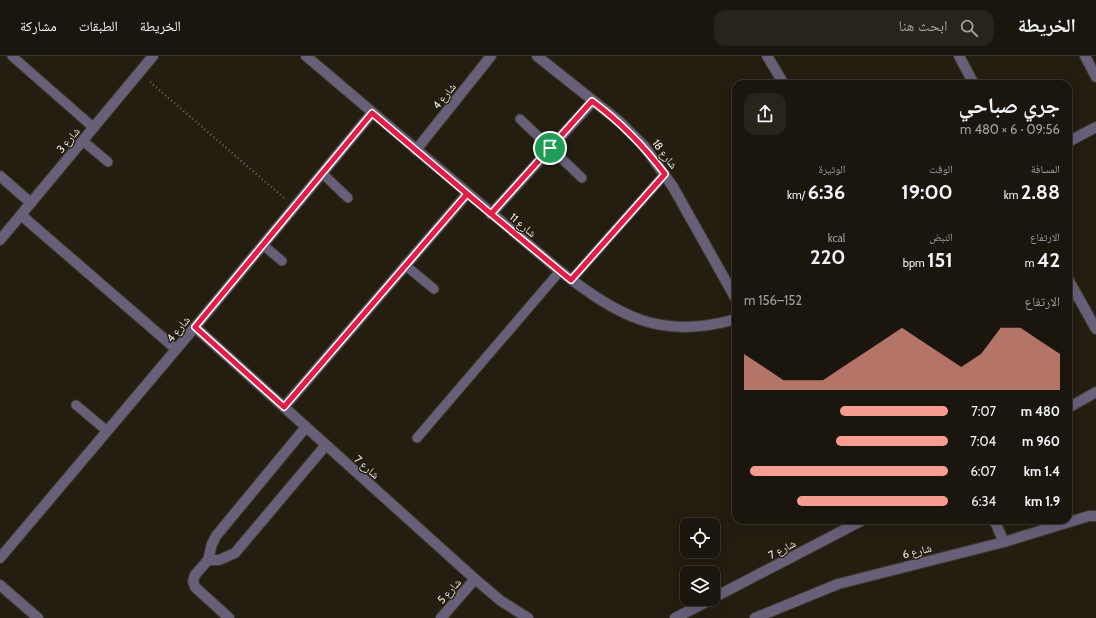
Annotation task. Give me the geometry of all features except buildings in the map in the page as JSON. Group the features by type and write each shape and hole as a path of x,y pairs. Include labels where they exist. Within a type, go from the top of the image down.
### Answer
{"street":[{"name":"شارع 3","path":"0,240 153,56"},
{"name":"شارع 11","path":"306,56 467,194 560,271 620,313 651,323 683,328 715,325 732,320"},
{"name":"شارع 4","path":"416,150 491,56"},
{"name":"شارع 18","path":"536,56 625,127 644,146 665,174 732,292"},
{"path":"767,56 782,80"},
{"path":"959,56 972,80"},
{"path":"1085,56 1096,78"},
{"path":"491,214 592,101"},
{"name":"شارع 4","path":"0,558 195,327 372,113"},
{"path":"1072,140 1095,128"},
{"path":"0,176 31,203"},
{"path":"284,407 467,194"},
{"path":"21,215 176,349"},
{"path":"1072,286 1096,329"},
{"name":"شارع 7","path":"195,327 475,580 501,601 528,618"},
{"path":"1072,406 1096,392"},
{"path":"229,618 195,587 193,581 195,575 208,560 212,544 216,536 306,427"},
{"path":"208,560 219,560 235,553 326,445"},
{"name":"شارع 6","path":"1072,521 1094,514"},
{"name":"شارع 7","path":"720,595 852,524"},
{"path":"996,524 1004,542"},
{"name":"شارع 6","path":"755,618 838,584 1004,542 1062,524"},
{"name":"شارع 5","path":"440,618 475,580"},
{"path":"0,586 38,618"},
{"name":"شارع 7","path":"675,618 698,606"}],"lane":[{"path":"12,56 94,128"},
{"path":"520,119 582,178"},
{"path":"83,141 108,162"},
{"path":"322,173 348,198"},
{"path":"571,280 665,174"},
{"path":"263,245 282,261"},
{"path":"405,265 434,289"},
{"path":"417,438 560,271"},
{"path":"76,405 107,431"}],"path":[{"path":"139,73 295,206"}],"route":[{"path":"550,148 491,214 416,150 372,113 195,327 284,407 467,194 560,271 571,280 665,174 644,146 620,122 592,101 550,148"}]}
